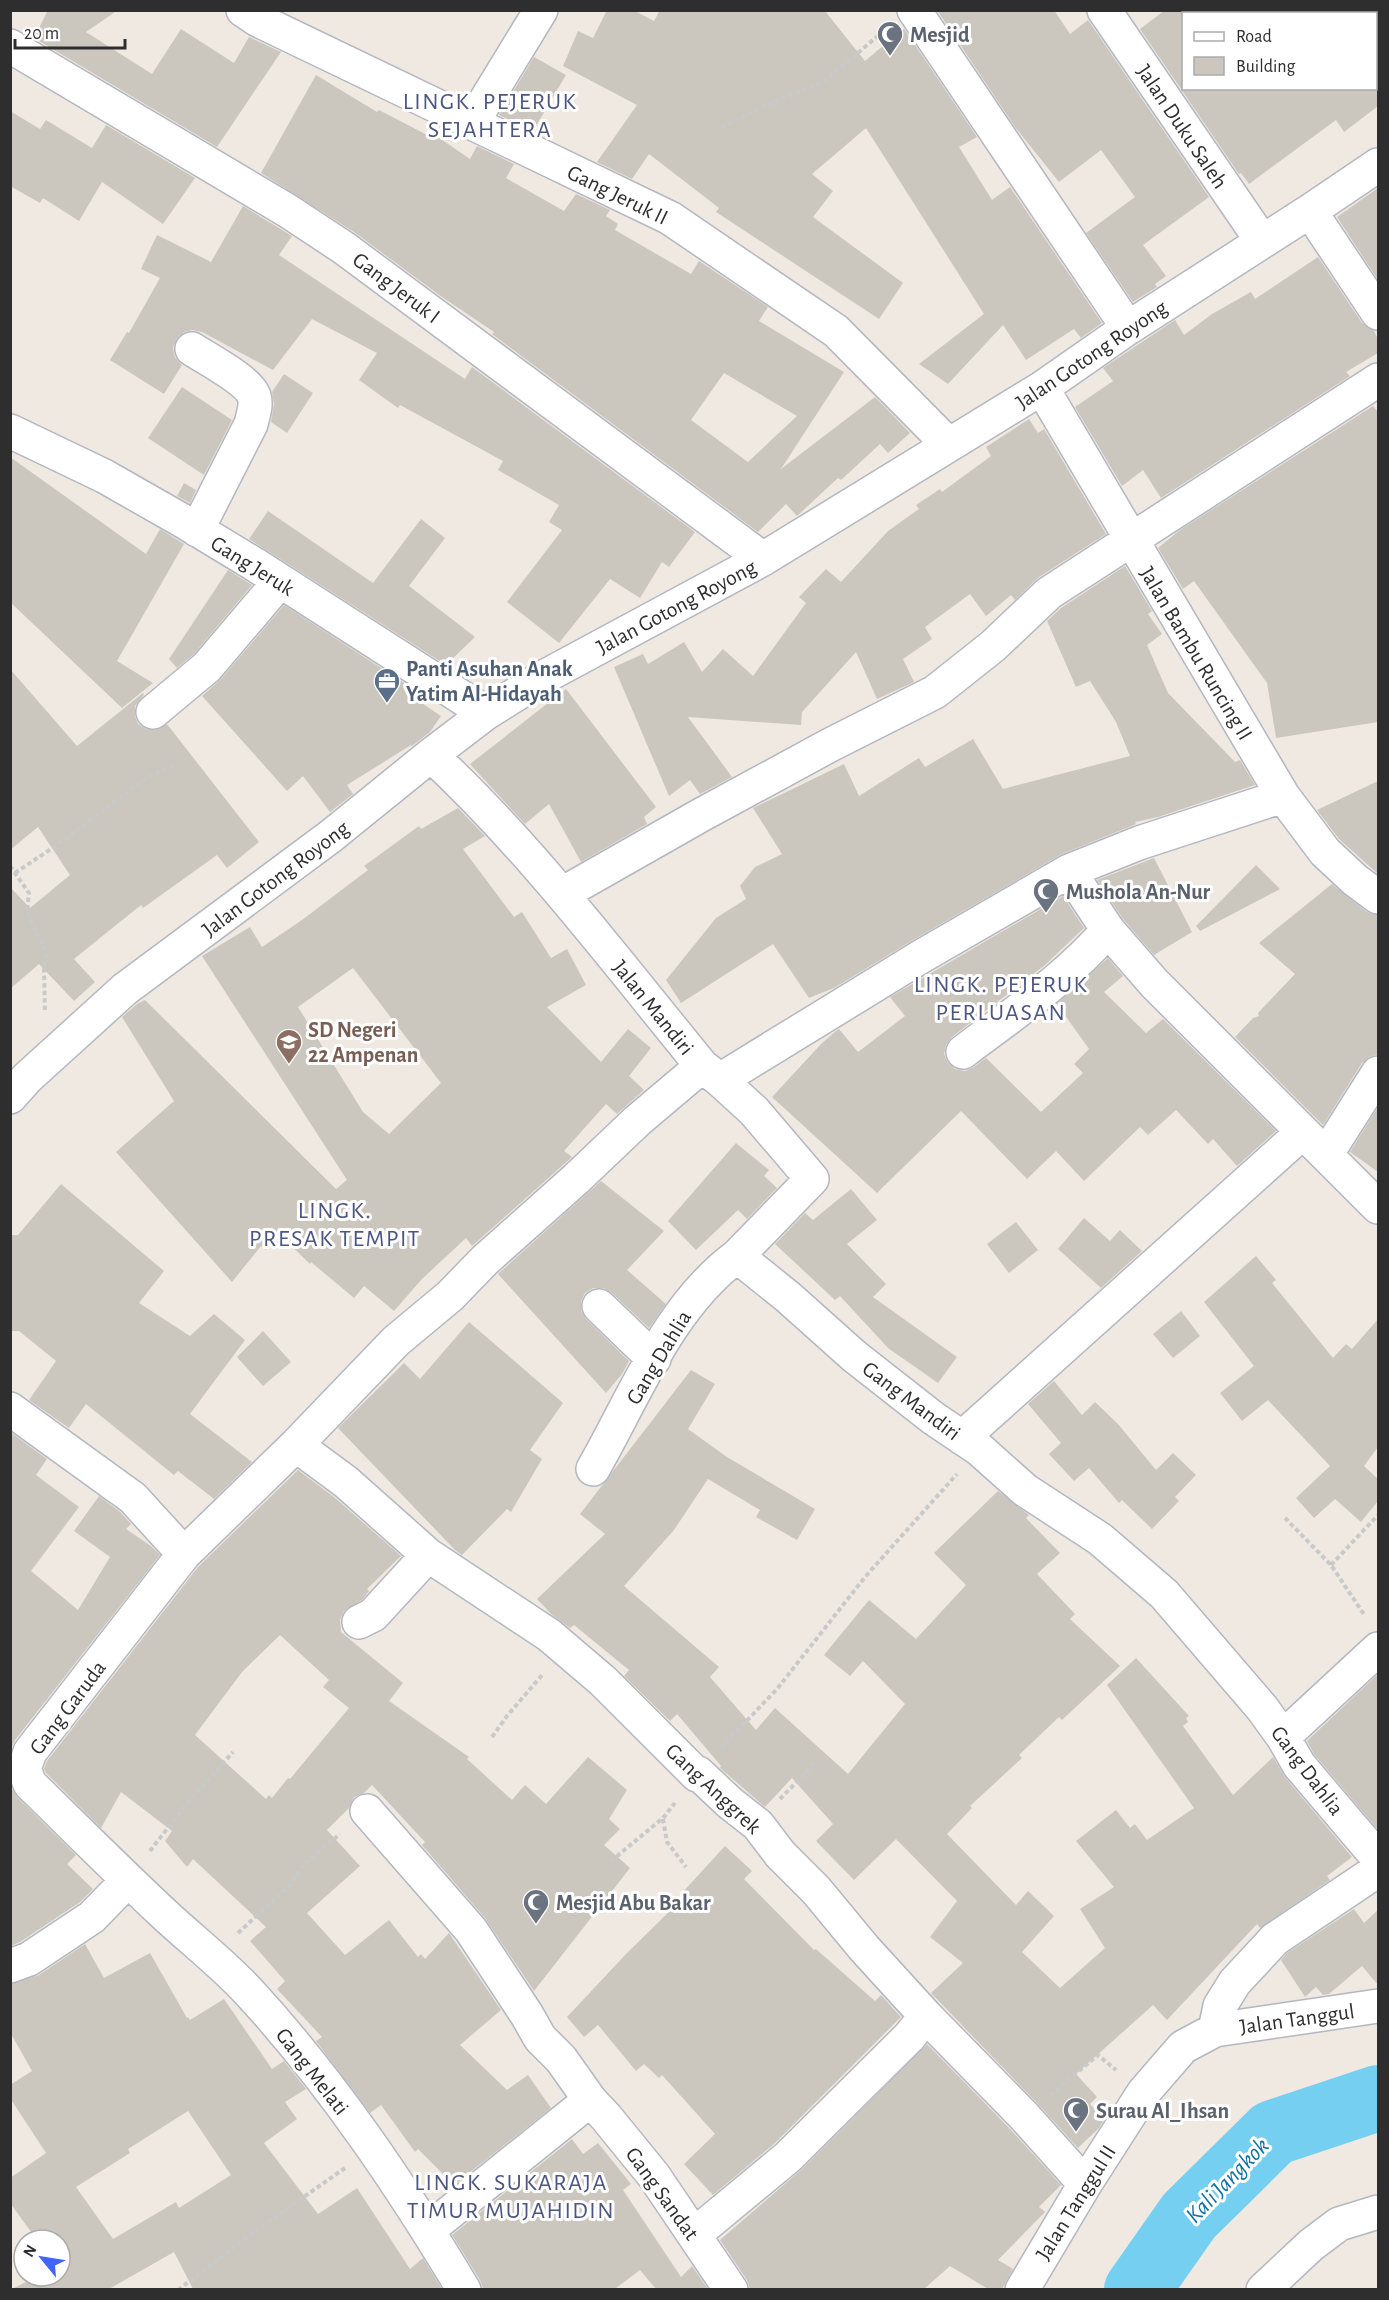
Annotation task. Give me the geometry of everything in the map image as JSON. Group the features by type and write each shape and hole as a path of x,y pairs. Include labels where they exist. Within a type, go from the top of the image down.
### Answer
{"street":[{"name":"Gang Jeruk II","path":"243,10 680,224 836,331 949,445"},
{"path":"472,123 541,10"},
{"name":"Jalan Duku Saleh","path":"1104,10 1262,241"},
{"path":"902,18 1128,328"},
{"name":"Gang Jeruk I","path":"10,46 288,211 345,248 763,559"},
{"name":"Jalan Gotong Royong","path":"10,1097 27,1078 125,989 332,836 486,713 542,678 763,559 1042,388 1128,328 1310,212 1378,165"},
{"path":"1310,212 1378,313"},
{"path":"192,349 249,387 254,397 255,408 251,424 197,530"},
{"path":"562,894 711,809 935,692 993,646 1049,593 1378,380"},
{"name":"Jalan Bambu Runcing II","path":"1042,388 1283,796 1325,852 1355,880 1378,897"},
{"name":"Gang Jeruk","path":"10,431 104,476 197,530 486,713"},
{"path":"153,712 207,668 280,582"},
{"name":"Jalan Mandiri","path":"431,755 457,779 539,866 711,1073"},
{"path":"737,1256 812,1179 754,1111 711,1073 1069,872 1139,843 1283,796"},
{"path":"1069,872 1108,930 1154,983 1378,1207"},
{"path":"963,1052 1091,950 1108,930"},
{"name":"Gang Garuda","path":"128,1880 30,1784 24,1769 30,1752 184,1554 296,1445 396,1341 450,1296 485,1260 637,1121 711,1073"},
{"path":"1326,1155 1378,1073"},
{"path":"971,1443 1302,1132"},
{"name":"Gang Dahlia","path":"593,1469 654,1359 700,1288 737,1256"},
{"name":"Gang Mandiri","path":"737,1256 788,1297 854,1356 933,1418 971,1443 1025,1490 1100,1539 1164,1594 1262,1708"},
{"path":"599,1306 654,1359"},
{"path":"10,1409 133,1498 184,1554"},
{"name":"Gang Anggrek","path":"296,1445 346,1482 428,1556 549,1635 603,1681 697,1775 698,1773 758,1825 780,1854 816,1890 864,1948 926,2016 1024,2116 1085,2184"},
{"path":"359,1622 373,1615 428,1556"},
{"path":"1283,1737 1378,1650"},
{"name":"Gang Dahlia","path":"1262,1708 1283,1737 1299,1766 1378,1858"},
{"name":"Gang Sandat","path":"367,1811 471,1930 540,2038 561,2059 590,2100 654,2175 731,2289"},
{"path":"1215,2030 1220,2006 1235,1982 1275,1939 1378,1870"},
{"path":"10,1966 29,1959 92,1917 128,1880"},
{"name":"Gang Melati","path":"128,1880 247,1990 303,2057 428,2230 464,2289"},
{"name":"Jalan Tanggul","path":"1215,2030 1378,2006"},
{"path":"695,2234 788,2157 909,2037 926,2016"},
{"name":"Jalan Tanggul II","path":"1022,2289 1144,2092 1183,2047 1215,2030"},
{"path":"428,2230 590,2100"},
{"path":"1263,2289 1311,2245 1339,2224 1378,2212"}],"path":[{"path":"721,128 762,107 826,80 902,18"},
{"path":"15,873 63,841 148,777 175,765"},
{"path":"10,866 29,893 27,911 46,952 45,1013 70,1040"},
{"path":"698,1773 777,1689 971,1443"},
{"path":"1331,1565 1378,1515"},
{"path":"1285,1518 1331,1565 1367,1619"},
{"path":"492,1737 537,1680 566,1650"},
{"path":"128,1880 184,1807 233,1752"},
{"path":"758,1825 789,1788 818,1760"},
{"path":"211,1957 290,1885 305,1863 367,1811"},
{"path":"611,1861 663,1818 667,1842 686,1867"},
{"path":"1024,2116 1098,2055 1144,2092"},
{"path":"178,2289 251,2234 372,2150"}],"building":[{"path":"48,10 118,10 86,32 152,74 181,29 234,63 249,37 281,52 217,147 34,38"},
{"path":"607,10 633,10 654,21 660,10 825,11 865,61 903,29 905,30 977,137 959,147 992,200 1010,187 1102,323 1081,338 1074,329 1026,360 1003,325 948,384 919,364 984,314 866,128 812,174 833,191 813,217 903,283 879,319 716,212 719,208 649,154 632,179 597,162 637,105 563,66 578,31 593,38"},
{"path":"937,10 1054,10 1070,34 1088,20 1209,197 1143,245 1166,276 1155,284 1157,287 1133,302 1086,233 1135,197 1101,150 1059,182 1015,127"},
{"path":"1165,10 1184,10 1182,12 1182,90 1377,90 1378,88 1378,106 1344,132 1336,120 1249,184 1241,173 1239,174 1140,29"},
{"path":"534,57 566,75 533,131 499,115"},
{"path":"316,75 377,112 379,110 433,138 435,135 470,159 477,146 514,164 506,178 564,211 576,194 610,210 606,216 618,224 615,230 691,274 699,261 768,307 759,321 844,372 781,469 875,397 910,433 888,453 880,444 841,480 838,478 797,516 786,504 758,532 492,334 494,332 354,232 261,173","holes":["724,373 797,416 748,462 691,420"]},
{"path":"10,111 40,129 46,120 92,148 106,125 195,178 163,224 102,182 79,221 43,198 40,203 10,186"},
{"path":"1378,188 1378,280 1337,217"},
{"path":"243,206 292,236 279,255 465,379 472,367 695,532 669,567 662,562 640,598 610,579 559,643 507,602 562,530 549,522 559,505 498,470 503,461 400,405 398,408 359,380 377,353 312,319 273,370 202,332 192,330 184,332 177,339 173,348 175,357 182,365 164,394 110,360 127,332 129,333 160,278 141,269 157,235 211,262"},
{"path":"1318,257 1362,323 1374,331 1378,339 1378,353 1346,372 1350,376 1161,498 1143,470 1122,486 1075,407 1113,381 1103,368 1175,320 1184,335 1212,314 1251,292 1255,299"},
{"path":"284,374 313,393 287,433 271,422 274,404 272,392"},
{"path":"182,387 232,420 204,475 148,438"},
{"path":"1373,406 1378,412 1378,722 1276,738 1267,683 1194,581 1183,589 1158,548 1180,530"},
{"path":"1029,419 1038,433 1044,429 1106,534 1039,577 1015,600 1011,595 986,616 970,594 925,627 932,639 903,659 914,682 877,699 856,652 802,712 801,725 688,717 732,777 700,794 690,780 669,796 614,667 643,654 648,664 684,642 702,672 723,649 753,676 806,603 799,597 826,569 841,582 888,531 919,509 916,505 940,489 942,492 991,456 986,447"},
{"path":"10,457 146,554 160,529 184,544 117,661 153,683 122,708 10,602"},
{"path":"184,483 196,490 190,503 177,496"},
{"path":"268,511 373,583 421,519 445,538 409,586 475,637 446,665 249,539"},
{"path":"1125,566 1152,611 1148,614 1162,634 1147,645 1168,693 1235,762 1240,760 1255,785 1158,817 1135,822 1136,824 1062,854 834,988 809,998 773,944 681,1003 666,980 716,918 746,899 740,886 755,867 782,854 753,808 844,764 859,796 919,758 925,767 973,739 1003,789 1130,756 1116,722 1090,681 1076,687 1047,621 1061,608"},
{"path":"228,570 252,585 194,654 177,668 169,659"},
{"path":"284,605 418,692 413,697 441,716 430,732 412,746 347,785 353,794 330,812 303,776 287,791 202,696 221,679"},
{"path":"10,669 77,746 143,693 144,695 135,706 138,724 146,729 156,730 167,724 259,842 227,868 217,855 143,908 141,905 74,959 95,982 74,1001 39,964 10,989 10,887 30,908 70,875 38,827 10,850"},
{"path":"566,689 656,807 644,817 647,824 581,862 549,804 525,824 470,764"},
{"path":"1378,781 1378,874 1339,839 1317,810"},
{"path":"458,808 485,836 463,849 514,917 522,912 551,958 567,949 586,985 547,1007 601,1062 628,1029 651,1048 629,1076 644,1090 617,1114 606,1104 564,1151 572,1157 472,1246 466,1238 422,1279 394,1311 364,1286 354,1298 311,1262 310,1264 280,1235 266,1250 261,1246 232,1282 116,1152 174,1101 122,1017 145,1000 336,1189 347,1180 202,956 250,927 262,947 368,870 364,866 419,826 421,829","holes":["353,968 441,1083 389,1134 363,1112 298,1007"]},
{"path":"1154,858 1192,932 1154,955 1123,919 1097,880"},
{"path":"1256,865 1280,889 1200,931 1196,926"},
{"path":"1332,884 1367,912 1378,915 1378,1054 1362,1063 1323,1125 1235,1037 1253,1018 1259,1016 1258,1013 1295,974 1259,943"},
{"path":"1063,896 1084,928 1045,965 952,1037 946,1045 944,1054 948,1063 955,1069 965,1071 986,1058 1041,1112 1083,1073 1074,1064 1089,1049 1057,1004 1108,958 1123,976 1104,992 1146,1033 1163,1019 1276,1131 1237,1166 1213,1139 1208,1144 1176,1110 1148,1135 1140,1127 1084,1181 1056,1151 1027,1179 961,1111 877,1193 772,1097 836,1031 839,1029 858,1052 905,1016 890,997"},
{"path":"1378,1107 1378,1172 1350,1152"},
{"path":"736,1143 769,1170 764,1176 777,1188 747,1219 738,1210 696,1250 668,1221"},
{"path":"601,1181 664,1231 627,1270 666,1304 649,1328 604,1288 593,1288 585,1293 581,1301 581,1311 586,1319 629,1361 622,1374 606,1393 498,1274"},
{"path":"61,1184 164,1271 139,1303 190,1336 214,1314 245,1340 190,1414 252,1462 214,1499 178,1471 174,1475 86,1404 69,1428 29,1400 56,1361 19,1331 10,1331 10,1235 18,1235"},
{"path":"851,1189 877,1220 847,1244 886,1284 873,1297 957,1357 938,1383 888,1348 840,1296 835,1300 775,1244 805,1213 813,1220"},
{"path":"1084,1218 1110,1241 1120,1230 1142,1251 1101,1288 1058,1249"},
{"path":"1016,1222 1038,1250 1009,1273 987,1244"},
{"path":"1256,1256 1276,1280 1272,1283 1333,1358 1346,1344 1352,1349 1378,1319 1378,1447 1364,1466 1378,1479 1378,1501 1361,1522 1335,1499 1314,1518 1296,1498 1330,1466 1268,1400 1242,1421 1220,1393 1254,1366 1204,1302"},
{"path":"1181,1311 1200,1336 1173,1358 1153,1334"},
{"path":"469,1322 563,1403 530,1450 542,1459 511,1512 507,1509 462,1555 338,1428 404,1363 420,1379"},
{"path":"263,1331 291,1362 263,1386 237,1357"},
{"path":"691,1370 715,1384 688,1429 727,1457 815,1509 797,1540 756,1517 760,1510 708,1479 674,1530 624,1586 719,1667 710,1677 756,1730 775,1708 848,1774 905,1704 863,1661 850,1676 824,1655 869,1600 916,1639 966,1585 934,1553 998,1491 1029,1515 1026,1518 1060,1553 1037,1574 1075,1614 1070,1619 1120,1666 1062,1720 1059,1717 1019,1755 1022,1758 970,1806 972,1808 947,1834 1016,1905 1028,1891 1054,1916 1022,1952 1060,1988 1105,1948 1080,1909 1114,1887 1076,1841 1116,1810 1130,1828 1135,1824 1147,1840 1194,1808 1107,1685 1136,1658 1189,1716 1186,1718 1188,1722 1183,1726 1233,1795 1273,1757 1285,1777 1352,1857 1327,1876 1330,1880 1260,1928 1257,1924 1167,2020 1153,2005 1076,2074 1097,2097 1090,2104 1104,2119 1099,2128 1078,2148 931,1993 963,1963 930,1937 957,1901 896,1839 854,1880 816,1841 833,1824 792,1778 765,1807 720,1768 721,1766 677,1714 670,1721 624,1676 629,1670 574,1625 570,1628 552,1615 537,1599 605,1534 580,1514"},
{"path":"1054,1381 1082,1415 1095,1402 1118,1424 1156,1470 1173,1453 1196,1475 1175,1497 1179,1501 1152,1529 1122,1500 1119,1503 1089,1468 1074,1481 1049,1454 1061,1443 1028,1404"},
{"path":"10,1432 47,1459 36,1475 79,1507 31,1571 78,1610 110,1557 74,1531 99,1496 131,1524 126,1529 160,1555 15,1740 10,1751"},
{"path":"298,1470 334,1497 401,1556 367,1589 369,1591 362,1600 344,1611 340,1620 341,1632 403,1683 389,1701 469,1757 467,1759 512,1800 525,1785 546,1804 588,1757 627,1790 609,1819 620,1829 604,1845 630,1868 534,1991 485,1918 422,1845 425,1842 372,1785 364,1793 354,1797 349,1808 327,1830 360,1866 307,1913 345,1955 389,1920 418,1957 421,1954 425,1959 449,1933 501,2010 460,2045 507,2090 528,2075 551,2108 454,2185 418,2149 415,2152 381,2105 370,2113 316,2041 322,2037 277,1989 285,1981 250,1941 266,1927 193,1859 187,1867 165,1841 172,1831 121,1792 101,1828 44,1769 47,1761 198,1567","holes":["280,1635 329,1680 323,1687 349,1708 272,1798 269,1795 266,1799 195,1735 242,1672"]},
{"path":"1378,1674 1378,1830 1314,1754 1307,1741"},
{"path":"10,1786 17,1797 76,1855 67,1864 93,1889 80,1902 20,1942 10,1946"},
{"path":"725,1846 752,1871 744,1879 814,1950 816,1949 875,2001 881,1995 901,2017 775,2143 713,2195 684,2164 715,2134 662,2075 659,2078 644,2064 636,2071 598,2025 584,2037 567,2017 684,1897 681,1894"},
{"path":"1354,1909 1364,1923 1378,1910 1378,1985 1362,1966 1329,1994 1323,1995 1316,1987 1305,1997 1281,1960 1287,1953"},
{"path":"85,1944 104,1978 150,1953 190,2020 224,1999 272,2069 284,2061 306,2089 285,2102 297,2119 264,2143 318,2214 357,2188 410,2269 423,2258 442,2289 193,2289 174,2252 109,2289 12,2289 72,2288 72,2228 28,2228 10,2203 10,2178 46,2153 10,2098 10,2085 32,2071 10,2032 10,1984 39,1975","holes":["188,2111 231,2175 179,2208 176,2202 113,2239 76,2187 130,2153 128,2149"]},
{"path":"927,2044 1061,2185 1039,2207 1045,2212 998,2260 1013,2269 1002,2289 988,2289 950,2266 924,2289 750,2289 747,2280 720,2240 801,2170"},
{"path":"572,2139 583,2154 598,2143 631,2184 623,2190 681,2277 692,2266 708,2289 656,2289 640,2270 615,2289 483,2289 480,2280 452,2235"}],"waterway":[{"name":"Kali Jangkok","path":"1137,2290 1189,2216 1273,2133 1378,2098"}],"place":[{"name":"Mesjid","path":"890,57"},
{"name":"Panti Asuhan Anak Yatim Al-Hidayah","path":"387,704"},
{"name":"Mushola An-Nur","path":"1046,914"},
{"name":"SD Negeri 22 Ampenan","path":"289,1065"},
{"name":"Mesjid Abu Bakar","path":"536,1925"},
{"name":"Surau Al_Ihsan","path":"1076,2133"}],"district":[{"name":"LINGK. PEJERUK SEJAHTERA","path":"490,115"},
{"name":"LINGK. PEJERUK PERLUASAN","path":"1001,998"},
{"name":"LINGK. PRESAK TEMPIT","path":"335,1224"},
{"name":"LINGK. SUKARAJA TIMUR MUJAHIDIN","path":"511,2196"}]}
